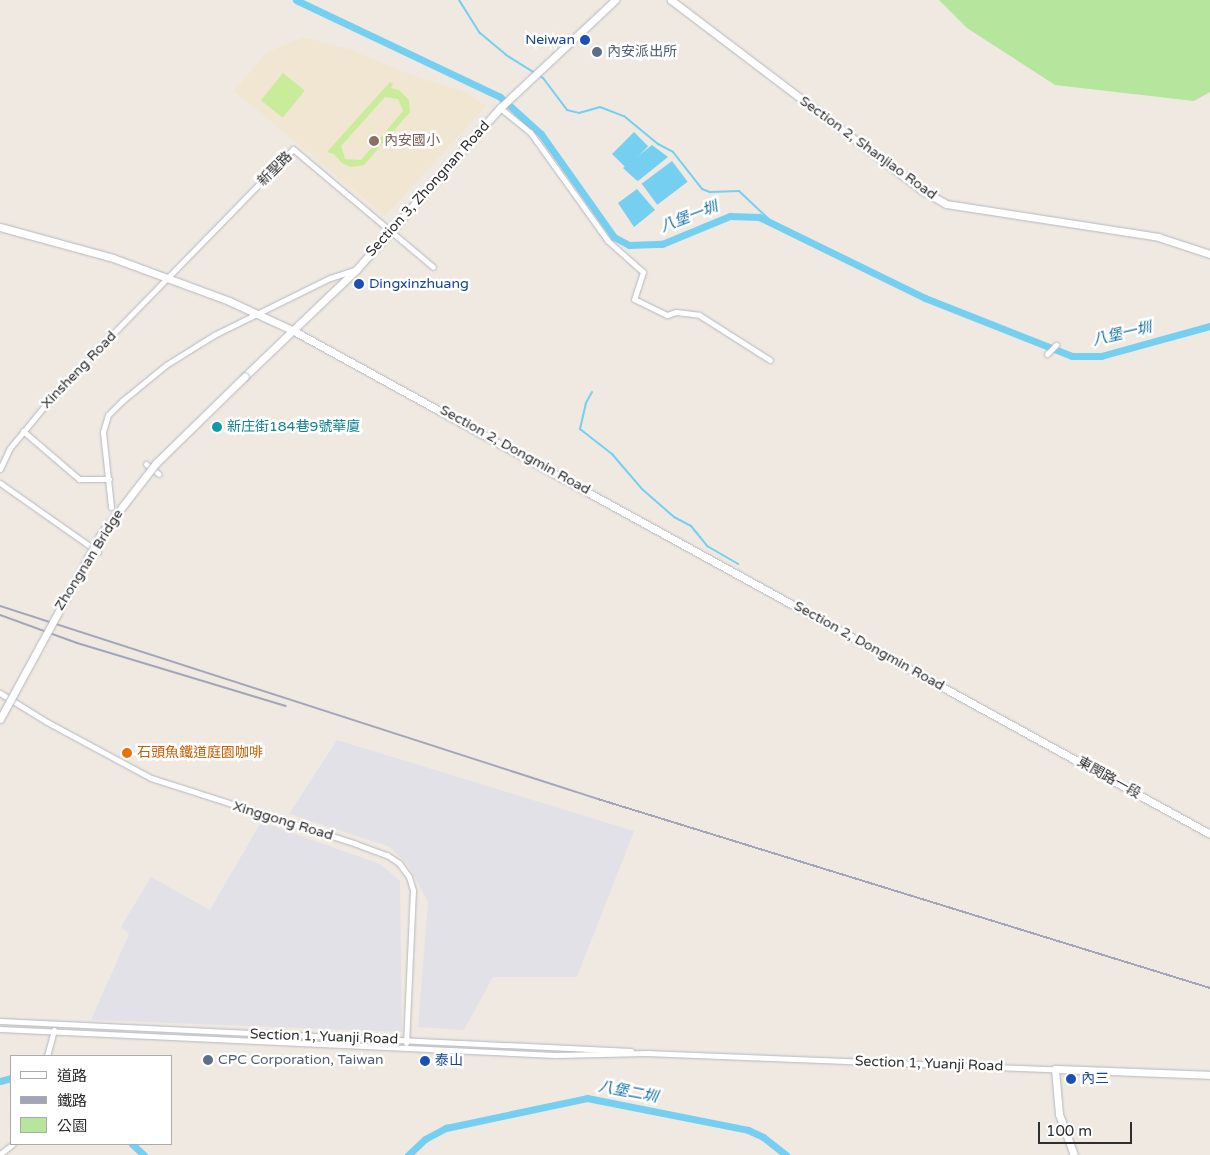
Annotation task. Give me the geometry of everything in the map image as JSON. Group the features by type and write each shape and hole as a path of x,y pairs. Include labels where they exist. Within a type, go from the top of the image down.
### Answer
{"main road":[{"name":"Section 3, Zhongnan Road","path":"245,376 356,270 500,108 615,0"},
{"name":"Section 2, Shanjiao Road","path":"671,0 923,191 946,204 1158,237 1210,254"},
{"name":"Section 2, Dongmin Road","path":"0,227 113,258 259,314 294,330 1008,722"},
{"name":"Zhongnan Bridge","path":"0,719 101,534 156,463 245,376"},
{"name":"東閔路一段","path":"1008,722 1210,834"},
{"name":"Section 1, Yuanji Road","path":"1055,1069 1210,1075"},
{"path":"1055,1069 1059,1114 1074,1155"}],"street":[{"path":"500,108 530,132 608,241 642,272 634,299 667,315 676,312 699,315 770,360"},
{"name":"新聖路","path":"167,278 294,149 390,231"},
{"path":"390,231 433,267"},
{"name":"Section 3, Zhongnan Road","path":"111,507 104,432 108,415 188,349 330,278 356,270"},
{"name":"Xinsheng Road","path":"0,468 10,448 56,392 167,278"},
{"path":"1047,354 1056,345"},
{"path":"23,431 79,478 109,479"},
{"path":"146,464 159,474"},
{"path":"0,483 98,552"},
{"name":"Xinggong Road","path":"0,692 47,722 151,778 387,854 399,863 409,877 413,890 406,1048"},
{"name":"Section 1, Yuanji Road","path":"0,1021 55,1025 606,1048 648,1053"},
{"path":"47,1055 55,1025"},
{"name":"Section 1, Yuanji Road","path":"0,1029 194,1040 555,1055 648,1053 1055,1069"},
{"path":"194,1031 194,1040"},
{"path":"0,1154 12,1145"}],"shaded area":[{"name":"內安國小","path":"303,37 348,49 419,78 466,92 486,106 385,216 234,91 268,52"},
{"path":"337,740 634,831 577,977 493,977 464,1030 418,1027 428,902 408,865 390,847 289,814"},
{"path":"261,822 380,864 400,881 402,1032 91,1020 129,934 121,927 151,877 210,910"}],"green space":[{"path":"939,0 1210,0 1210,92 1194,101 1055,85 967,28"},
{"path":"283,73 305,91 283,118 261,100"},
{"path":"390,82 393,84 391,88 399,90 409,100 410,112 364,165 351,167 342,163 334,154 327,152","holes":["385,97 398,99 403,111 361,160 345,159 341,146"]}],"water":[{"path":"634,132 648,146 626,168 612,154"},
{"path":"652,145 668,157 638,181 623,168"},
{"path":"672,161 688,182 657,205 642,184"},
{"path":"637,189 655,210 634,227 618,203"}],"waterway":[{"name":"八堡一圳","path":"296,0 500,97 541,134 614,237 629,245 662,244 730,216 759,217 925,298 1072,356 1101,356 1210,326"},
{"path":"459,0 480,33 506,55 543,78 567,110 579,113 600,107 624,116 658,144 673,152 702,189 710,192 739,191 774,224"},
{"path":"592,392 586,403 580,429 612,454 642,489 674,517 691,526 707,546 738,564"},
{"name":"八堡二圳","path":"0,1081 10,1078"},
{"name":"八堡二圳","path":"408,1155 425,1139 446,1128 587,1098 748,1130 763,1137 786,1155"},
{"name":"八堡二圳","path":"133,1145 144,1155"}],"railway":[{"path":"0,606 598,799 1210,988"},
{"path":"0,615 77,643 286,706"}],"place":[{"name":"Neiwan","path":"585,40"},
{"name":"內安派出所","path":"597,52"},
{"name":"內安國小","path":"374,141"},
{"name":"Dingxinzhuang","path":"359,284"},
{"name":"新庄街184巷9號華廈","path":"217,427"},
{"name":"石頭魚鐵道庭園咖啡","path":"127,753"},
{"name":"CPC Corporation, Taiwan","path":"208,1060"},
{"name":"泰山","path":"425,1061"},
{"name":"內三","path":"1071,1079"}]}
